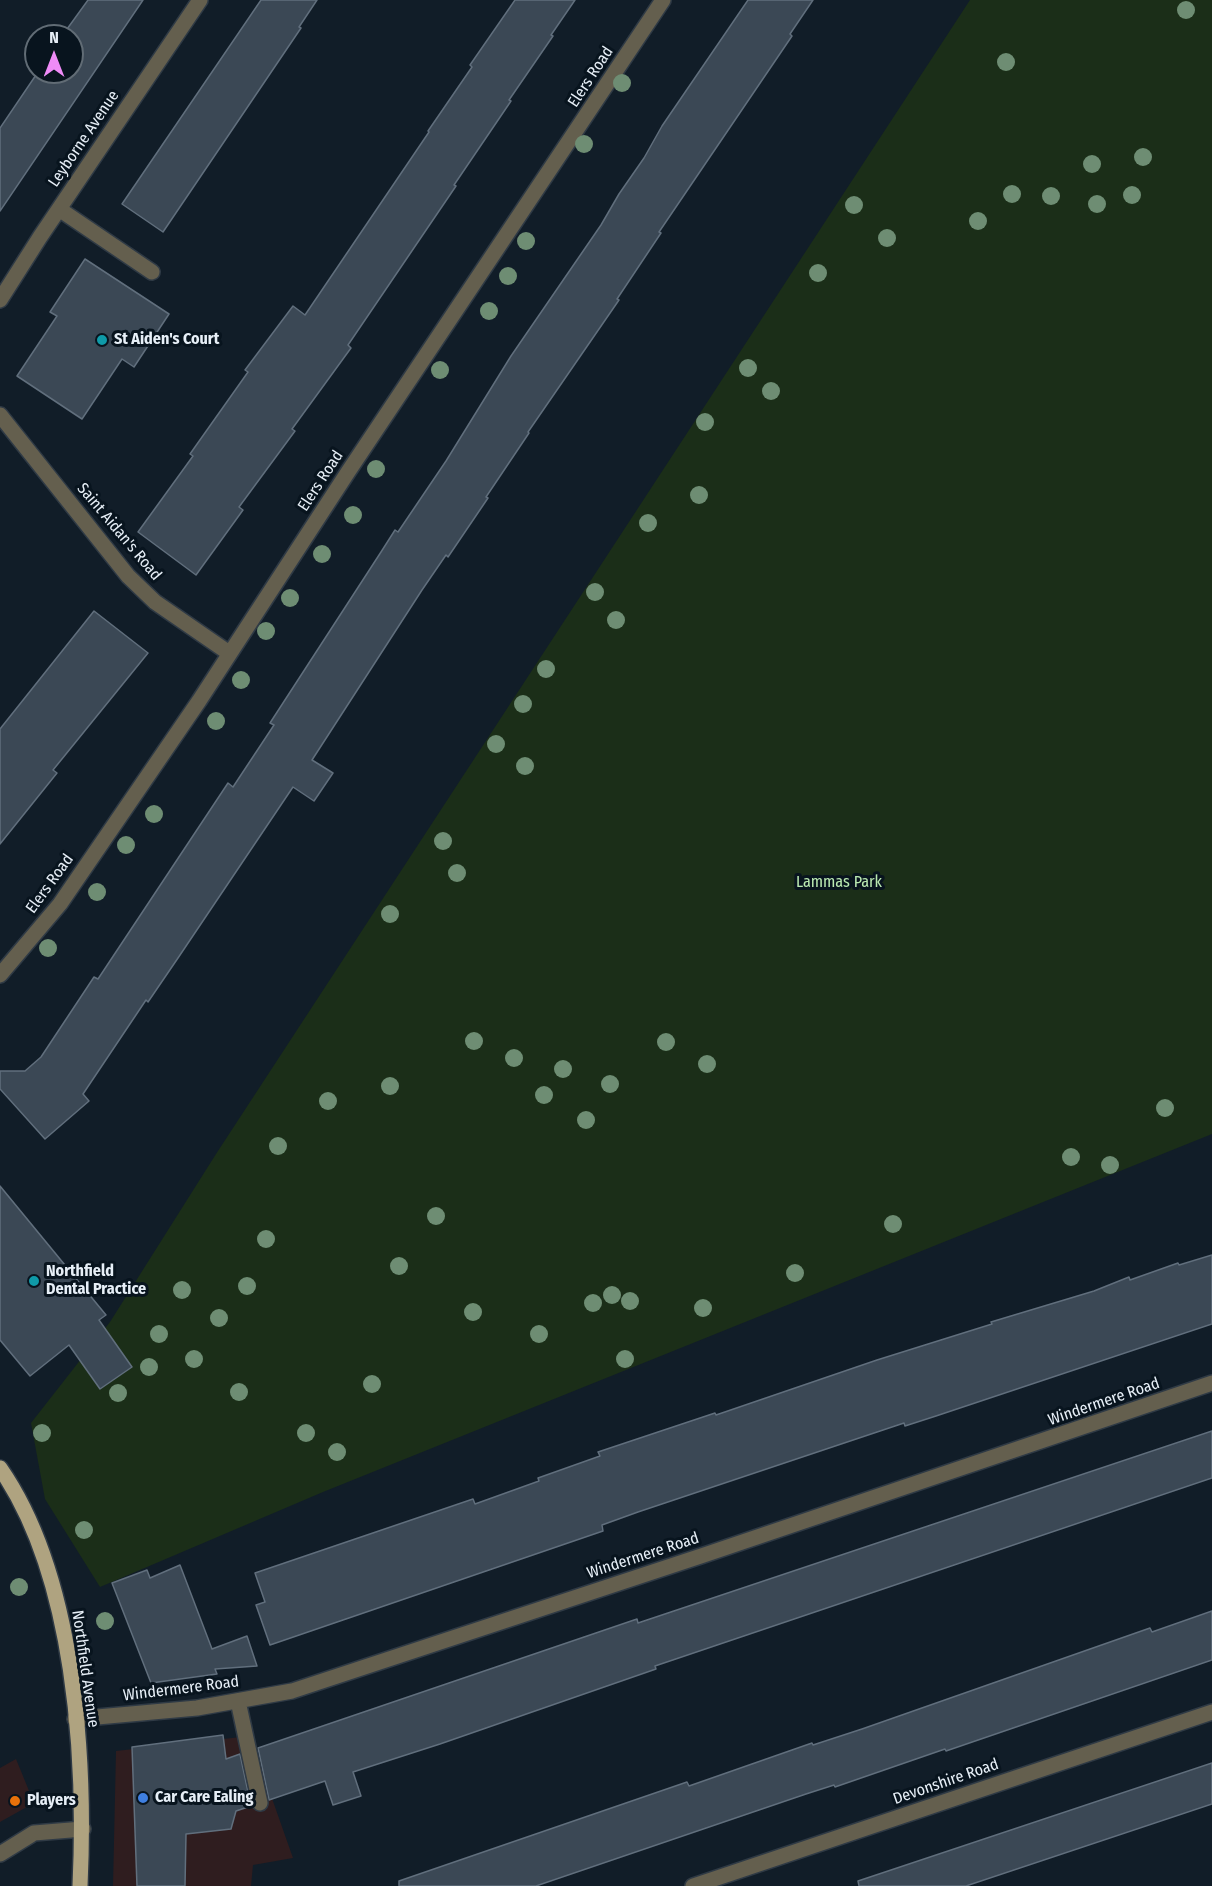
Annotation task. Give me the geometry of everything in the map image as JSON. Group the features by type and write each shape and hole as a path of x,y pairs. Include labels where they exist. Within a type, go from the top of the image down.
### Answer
{"main road":[{"name":"Northfield Avenue","path":"0,1468 12,1485 54,1587 67,1646 83,1829 80,1886"}],"street":[{"name":"Leyborne Avenue","path":"0,300 59,208 200,0"},
{"name":"Elers Road","path":"0,975 60,904 199,700 663,0"},
{"path":"59,208 152,272"},
{"name":"Saint Aidan's Road","path":"0,415 128,576 155,602 229,653"},
{"name":"Windermere Road","path":"75,1719 197,1708 292,1691 724,1549 1212,1383"},
{"path":"238,1701 260,1803"},
{"name":"Devonshire Road","path":"693,1886 1212,1712"},
{"path":"0,1854 34,1833 83,1829"}],"shaded area":[{"path":"250,1736 293,1858 253,1865 251,1886 113,1886 116,1751"},
{"path":"16,1759 34,1803 0,1822 0,1768"}],"green space":[{"name":"Lammas Park","path":"970,0 1212,0 1212,1134 323,1492 100,1587 45,1499 31,1423 110,1322 216,1154"}],"building":[{"path":"88,0 143,0 0,211 0,128 30,84 84,84 84,24 71,24"},
{"path":"261,0 317,0 299,27 301,28 163,232 122,204"},
{"path":"515,0 575,0 454,185 456,186 348,345 351,348 292,429 295,431 239,507 243,510 196,575 138,532 193,456 190,454 248,372 245,370 293,306 305,315"},
{"path":"748,0 813,0 790,34 792,36 659,232 661,233 617,299 619,300 528,432 486,497 488,498 448,557 446,555 422,590 312,760 333,773 314,801 293,787 83,1094 89,1101 45,1139 0,1089 0,1071 25,1071 41,1057 94,977 98,979 228,783 233,787 274,725 270,723 395,530 398,532 446,461 511,356 601,225 662,126"},
{"name":"St Aiden's Court","path":"85,259 169,314 134,367 122,359 82,419 17,376 57,316 50,312"},
{"path":"94,611 148,653 53,770 57,773 0,844 0,729"},
{"path":"0,1186 106,1315 99,1320 132,1367 100,1389 69,1345 30,1376 0,1340"},
{"path":"1212,1255 1212,1324 638,1512 602,1525 603,1531 270,1645 256,1605 265,1602 255,1573 473,1499 475,1504 600,1456 598,1452 715,1413 716,1415 877,1360 992,1324 991,1322 1094,1291 1129,1277 1130,1280 1178,1263 1179,1265"},
{"path":"1212,1431 1212,1478 655,1666 656,1669 353,1772 361,1796 333,1805 325,1781 269,1800 258,1748 637,1619 638,1623"},
{"path":"180,1565 212,1649 247,1636 257,1666 215,1669 217,1674 151,1683 112,1583 147,1570 150,1578"},
{"path":"1212,1611 1212,1660 946,1751 945,1749 835,1787 834,1785 806,1794 536,1886 399,1886 399,1881 687,1782 689,1786 812,1743 813,1745 862,1729 1150,1628 1152,1632"},
{"path":"223,1735 226,1759 240,1754 251,1806 236,1811 231,1829 186,1834 185,1886 137,1886 132,1747"},
{"path":"1212,1763 1212,1804 966,1886 859,1886 858,1881"}],"place":[{"name":"St Aiden's Court","path":"102,340"},
{"name":"Northfield Dental Practice","path":"34,1281"},
{"name":"Car Care Ealing","path":"143,1798"},
{"name":"Players","path":"15,1801"}]}
